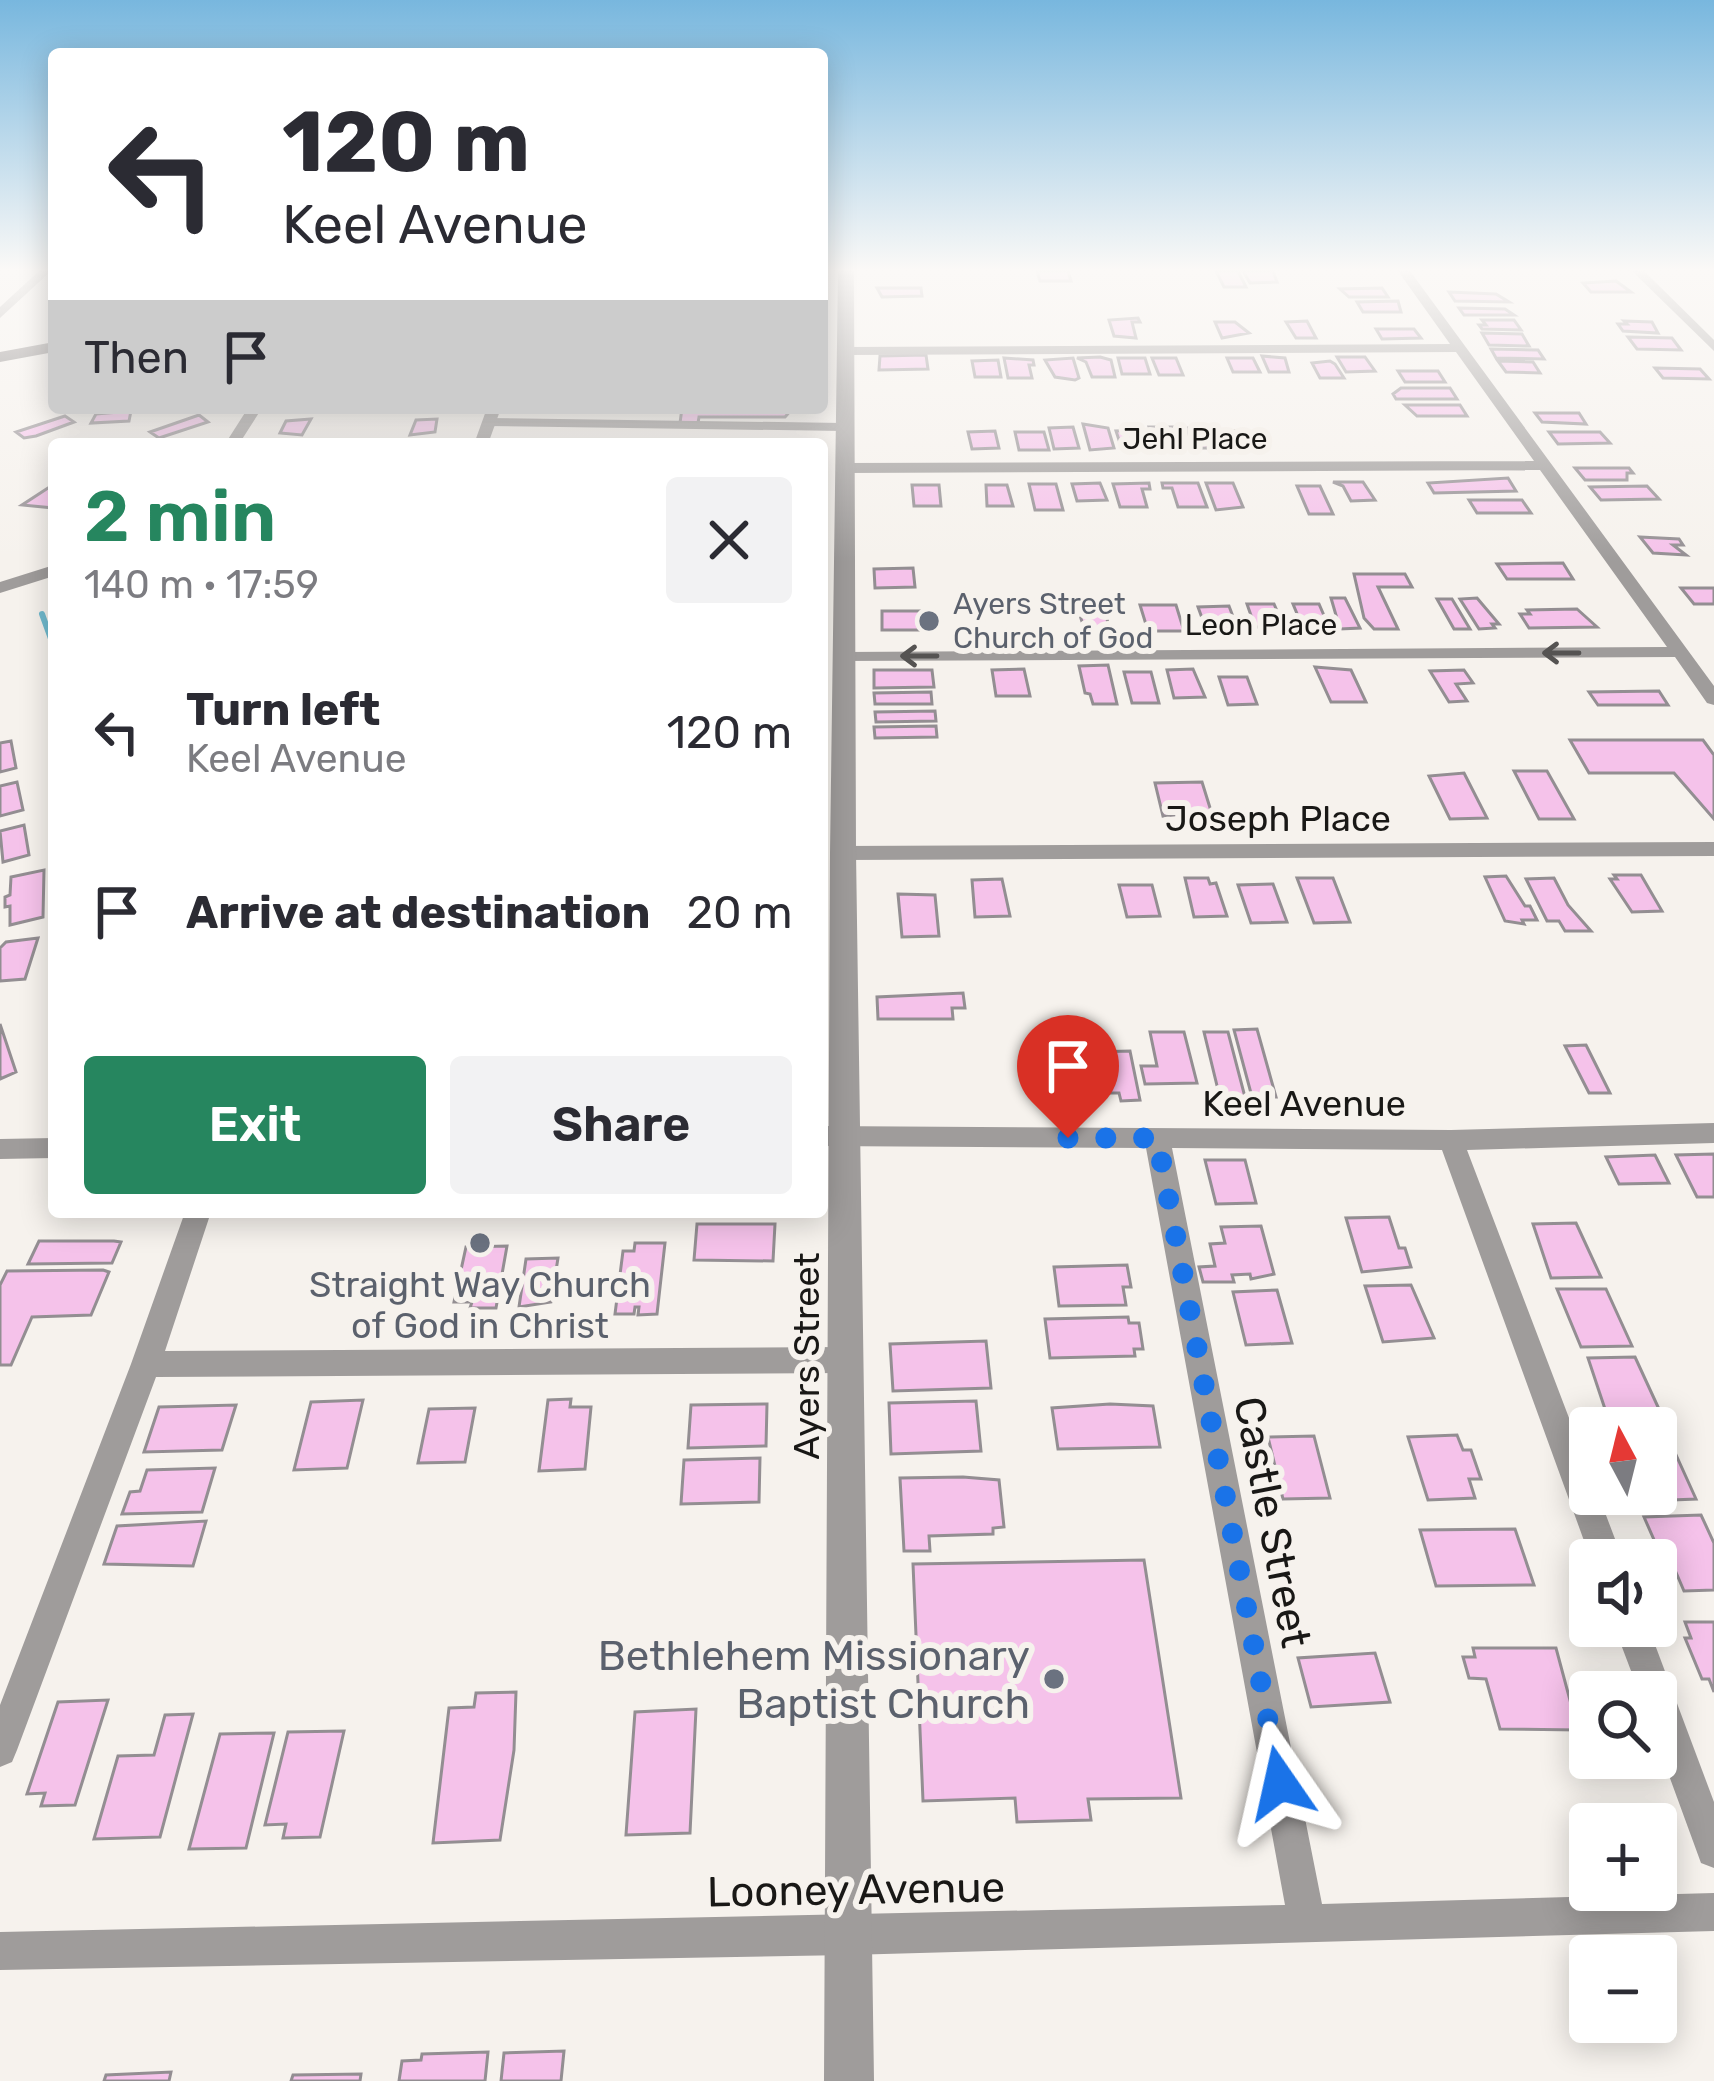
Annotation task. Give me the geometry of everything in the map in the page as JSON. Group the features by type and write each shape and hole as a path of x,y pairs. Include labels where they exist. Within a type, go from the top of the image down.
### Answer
{"street":[{"name":"Ayers Street","path":"845,368 842,853 834,1136 844,1360 849,2081"},
{"path":"1475,368 1714,699"},
{"name":"Jehl Place","path":"845,468 1544,465"},
{"path":"0,587 48,573"},
{"name":"Leon Place","path":"844,657 1678,652"},
{"name":"Joseph Place","path":"842,853 1714,849"},
{"name":"Keel Avenue","path":"834,1136 1450,1140 1714,1133"},
{"name":"Castle Street","path":"1157,1138 1307,1922"},
{"path":"1450,1140 1598,1539"},
{"path":"0,1149 48,1148"},
{"path":"0,1750 196,1218"},
{"path":"146,1364 844,1360"},
{"path":"1677,1750 1714,1850"},
{"name":"Looney Avenue","path":"0,1951 848,1936 1714,1912"}],"lane":[{"path":"491,415 843,427"}],"building":[{"path":"973,368 999,368 1001,377 975,377"},
{"path":"1006,368 1030,368 1032,378 1008,378"},
{"path":"1050,368 1076,368 1079,378 1075,380 1055,377"},
{"path":"1088,368 1113,368 1115,377 1092,377"},
{"path":"1121,368 1148,368 1150,374 1122,374"},
{"path":"1156,368 1180,368 1183,375 1159,375"},
{"path":"1231,368 1260,372 1233,372"},
{"path":"1315,368 1338,368 1344,378 1320,378"},
{"path":"1344,368 1375,371 1346,372"},
{"path":"1503,368 1537,368 1540,373"},
{"path":"1655,368 1700,369 1709,379 1663,378"},
{"path":"1398,371 1438,371 1445,382 1405,382"},
{"path":"1401,388 1450,388 1457,399 1396,399 1393,394"},
{"path":"1405,405 1460,405 1467,416 1417,416"},
{"path":"1535,413 1579,413 1586,424 1542,422"},
{"path":"96,414 130,414 129,421 91,423"},
{"path":"681,414 788,414 699,417 698,423 680,423"},
{"path":"199,415 208,422 159,438 150,432"},
{"path":"65,416 74,422 36,436 24,438 16,432"},
{"path":"311,419 302,435 280,433 286,421"},
{"path":"437,419 435,432 410,435 416,420"},
{"path":"1083,424 1108,428 1114,448 1090,450"},
{"path":"1073,427 1079,448 1054,449 1049,428"},
{"path":"1149,427 1173,427 1180,448 1156,448"},
{"path":"1187,428 1213,430 1220,448 1193,448"},
{"path":"1142,430 1147,448 1121,446 1116,431"},
{"path":"995,431 999,448 972,449 968,432"},
{"path":"1220,431 1246,431 1252,447 1228,447"},
{"path":"1015,432 1044,432 1049,450 1019,450"},
{"path":"1549,432 1600,432 1610,443 1558,444"},
{"path":"1575,468 1629,468 1633,473 1627,473 1627,480 1585,480"},
{"path":"1508,478 1516,491 1434,493 1428,483"},
{"path":"1333,482 1363,482 1375,500 1351,501 1343,486"},
{"path":"1100,483 1107,500 1077,501 1072,484"},
{"path":"1149,483 1150,489 1142,489 1147,507 1120,507 1113,484"},
{"path":"1162,483 1198,483 1207,507 1178,507 1172,488 1163,488"},
{"path":"1206,483 1233,483 1243,507 1216,510"},
{"path":"1029,484 1056,484 1063,510 1035,510"},
{"path":"912,485 939,485 941,506 914,506"},
{"path":"986,485 1007,485 1013,506 987,506"},
{"path":"1297,486 1320,486 1333,514 1309,514"},
{"path":"1647,486 1659,499 1601,500 1590,487"},
{"path":"48,488 48,507 22,505"},
{"path":"1469,500 1522,500 1531,513 1477,513"},
{"path":"1640,537 1679,539 1683,545 1673,545 1686,555 1653,553"},
{"path":"1563,563 1573,579 1507,579 1497,564"},
{"path":"913,568 915,587 875,588 874,569"},
{"path":"1354,574 1405,574 1412,587 1378,587 1398,629 1374,629 1364,618"},
{"path":"1681,588 1714,588 1714,604 1694,604"},
{"path":"1331,598 1345,598 1360,628 1340,629"},
{"path":"1477,598 1499,624 1492,624 1495,628 1479,629 1460,599"},
{"path":"1437,599 1452,599 1470,629 1454,629"},
{"path":"1247,604 1274,604 1284,627 1255,627"},
{"path":"1293,604 1319,604 1329,627 1303,628"},
{"path":"1140,605 1176,605 1184,631 1148,631"},
{"path":"1077,606 1105,606 1109,631 1085,631"},
{"path":"1229,606 1238,630 1206,629 1198,607"},
{"path":"1577,609 1597,627 1529,628 1520,614 1530,614 1527,610"},
{"path":"882,611 931,611 938,624 931,624 931,630 882,630"},
{"path":"1108,665 1117,704 1093,704 1085,693 1079,666"},
{"path":"1315,667 1351,670 1366,702 1331,702"},
{"path":"1024,669 1030,696 996,696 992,670"},
{"path":"1193,669 1205,697 1174,698 1167,670"},
{"path":"874,670 932,670 934,687 874,688"},
{"path":"1464,670 1473,683 1456,684 1467,701 1449,702 1430,671"},
{"path":"1124,672 1151,672 1159,703 1132,703"},
{"path":"1219,677 1247,677 1257,704 1228,705"},
{"path":"1659,691 1668,705 1598,705 1589,692"},
{"path":"931,692 932,704 875,704 874,693"},
{"path":"935,711 936,721 876,722 875,712"},
{"path":"936,726 937,737 875,738 874,727"},
{"path":"1570,740 1703,740 1714,755 1714,819 1674,773 1589,773"},
{"path":"11,741 16,768 0,772 0,743"},
{"path":"1514,771 1547,771 1574,819 1539,819"},
{"path":"1464,773 1487,818 1450,819 1429,776"},
{"path":"17,782 23,810 0,816 0,786"},
{"path":"1202,782 1211,811 1163,816 1155,783"},
{"path":"24,825 29,855 3,862 0,831"},
{"path":"44,870 43,917 10,925 5,897 10,895 11,877"},
{"path":"1614,875 1641,875 1662,911 1632,912 1610,879 1617,879"},
{"path":"1506,876 1537,920 1505,921 1485,877"},
{"path":"1185,878 1208,878 1210,884 1216,883 1227,916 1194,917"},
{"path":"1297,878 1333,878 1350,922 1314,923"},
{"path":"1554,878 1568,905 1591,931 1565,931 1559,921 1547,921 1526,879"},
{"path":"1002,879 1010,916 975,917 972,880"},
{"path":"1273,884 1287,922 1251,923 1238,885"},
{"path":"1119,885 1152,885 1160,916 1127,917"},
{"path":"898,894 935,895 939,936 902,937"},
{"path":"38,938 25,979 0,981 0,948 6,942"},
{"path":"963,993 965,1008 952,1008 953,1019 878,1019 877,997"},
{"path":"0,1024 16,1072 0,1079"},
{"path":"1257,1029 1276,1097 1252,1097 1234,1030"},
{"path":"1150,1032 1184,1032 1197,1083 1145,1084 1141,1066 1157,1066"},
{"path":"1204,1032 1228,1032 1245,1097 1220,1098"},
{"path":"1586,1045 1610,1093 1589,1093 1565,1046"},
{"path":"1130,1051 1140,1100 1121,1101 1119,1093 1101,1093 1093,1052"},
{"path":"1085,1052 1094,1099 1055,1094 1049,1053"},
{"path":"1714,1154 1714,1197 1697,1197 1676,1155"},
{"path":"1655,1155 1669,1183 1619,1184 1606,1157"},
{"path":"1205,1160 1245,1160 1256,1203 1216,1204"},
{"path":"1389,1217 1411,1267 1362,1272 1346,1218"},
{"path":"1576,1223 1601,1277 1551,1278 1533,1224"},
{"path":"697,1224 775,1224 773,1261 694,1260"},
{"path":"1261,1226 1274,1274 1251,1279 1250,1274 1232,1275 1234,1282 1203,1282 1199,1267 1215,1266 1210,1244 1225,1243 1221,1227"},
{"path":"39,1241 121,1242 112,1263 28,1264"},
{"path":"635,1243 665,1243 657,1314 638,1315 639,1307 635,1307 634,1314 615,1314 623,1251 634,1251"},
{"path":"507,1246 496,1308 470,1308 472,1302 454,1302 466,1247"},
{"path":"558,1258 551,1302 519,1307 526,1259"},
{"path":"1127,1265 1131,1287 1123,1287 1126,1305 1059,1306 1054,1267"},
{"path":"7,1271 109,1272 91,1315 32,1317 11,1365 0,1365 0,1285"},
{"path":"1411,1285 1434,1338 1383,1342 1365,1286"},
{"path":"1557,1289 1606,1289 1632,1346 1581,1347"},
{"path":"1277,1290 1292,1343 1246,1345 1233,1292"},
{"path":"1128,1317 1129,1323 1139,1323 1143,1349 1134,1349 1135,1356 1050,1358 1045,1319"},
{"path":"986,1341 991,1388 893,1391 890,1344"},
{"path":"1635,1357 1658,1407 1604,1407 1588,1358"},
{"path":"571,1399 570,1407 591,1407 585,1469 539,1471 548,1400"},
{"path":"363,1400 347,1468 294,1470 311,1402"},
{"path":"976,1401 981,1451 891,1454 889,1403"},
{"path":"767,1404 766,1446 688,1448 691,1405"},
{"path":"236,1405 222,1450 144,1452 159,1407"},
{"path":"1153,1406 1160,1447 1058,1449 1052,1408"},
{"path":"475,1408 465,1462 418,1463 429,1409"},
{"path":"1457,1435 1463,1450 1471,1450 1481,1479 1469,1479 1475,1498 1428,1500 1408,1437"},
{"path":"1314,1436 1330,1498 1283,1499 1268,1437"},
{"path":"1677,1457 1696,1499 1677,1500"},
{"path":"760,1458 759,1502 681,1504 684,1460"},
{"path":"215,1468 202,1512 122,1514 130,1492 140,1491 147,1470"},
{"path":"900,1478 999,1480 1004,1527 993,1528 993,1534 929,1536 930,1551 904,1551"},
{"path":"1701,1515 1714,1543 1714,1590 1684,1591 1677,1575 1677,1539 1654,1539 1644,1517"},
{"path":"206,1521 193,1566 104,1564 117,1526"},
{"path":"1515,1529 1534,1585 1436,1586 1420,1530"},
{"path":"1144,1560 1181,1798 1088,1799 1091,1820 1017,1822 1015,1798 923,1801 913,1564"},
{"path":"1685,1622 1714,1622 1714,1692 1709,1679 1702,1679 1685,1638 1691,1638"},
{"path":"1473,1648 1556,1648 1569,1696 1569,1730 1500,1729 1486,1679 1469,1678 1463,1657 1475,1657"},
{"path":"1375,1653 1390,1702 1311,1707 1298,1658"},
{"path":"516,1692 514,1750 500,1840 433,1843 449,1708 474,1707 476,1693"},
{"path":"108,1700 75,1805 41,1806 45,1793 27,1794 58,1702"},
{"path":"696,1709 690,1833 626,1835 635,1712"},
{"path":"193,1714 160,1837 94,1839 118,1756 154,1755 165,1715"},
{"path":"344,1731 320,1837 283,1838 286,1824 265,1825 288,1732"},
{"path":"274,1733 246,1848 189,1849 220,1734"},
{"path":"564,2051 561,2081 501,2081 504,2053"},
{"path":"488,2052 485,2081 399,2081 402,2061 421,2060 422,2054"},
{"path":"171,2072 169,2081 104,2081 106,2075"},
{"path":"361,2074 360,2081 291,2081 293,2075"}],"waterway":[{"path":"42,614 48,630"}],"place":[{"name":"Ayers Street Church of God","path":"929,621"},
{"name":"Straight Way Church of God in Christ","path":"480,1243"},
{"name":"Bethlehem Missionary Baptist Church","path":"1054,1679"}],"route":[{"path":"1068,1138 1157,1138 1280,1783"}]}
